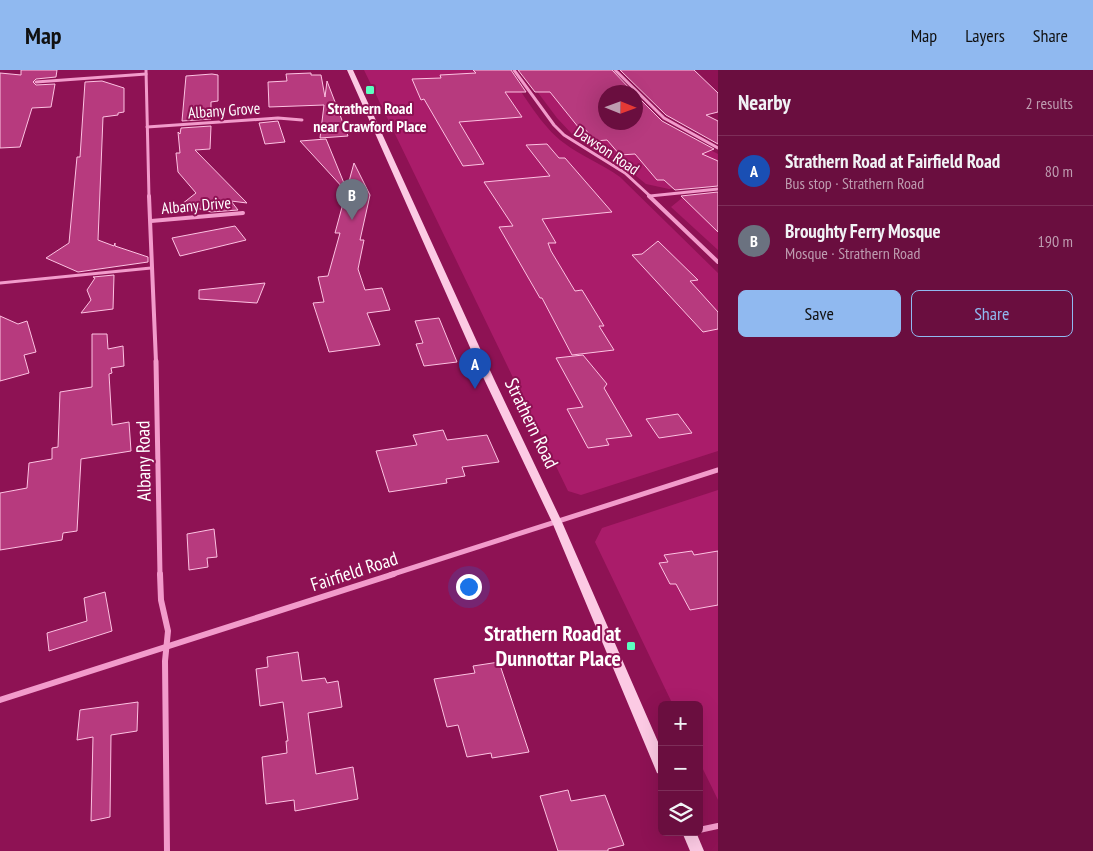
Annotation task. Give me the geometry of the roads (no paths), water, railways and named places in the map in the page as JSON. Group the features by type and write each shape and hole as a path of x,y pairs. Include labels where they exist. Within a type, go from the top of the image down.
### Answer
{"street":[{"name":"Strathern Road","path":"350,70 489,380 557,522 658,759"},
{"name":"Dawson Road","path":"514,70 554,125 564,135 625,173 718,262"},
{"path":"615,70 664,118 718,148"},
{"path":"36,82 146,72"},
{"name":"Albany Road","path":"146,72 151,268 156,371 161,600 168,630 165,661 167,851"},
{"name":"Albany Grove","path":"147,127 278,118 302,120"},
{"path":"650,196 718,188"},
{"name":"Albany Drive","path":"151,221 244,213"},
{"name":"Fairfield Road","path":"0,700 718,470"},
{"path":"703,829 718,826"},
{"path":"691,836 697,851"}],"lane":[{"path":"0,283 151,268"}],"place":[{"name":"Strathern Road near Crawford Place","path":"370,90"},
{"name":"Broughty Ferry Mosque","path":"352,220"},
{"name":"Strathern Road at Fairfield Road","path":"475,389"},
{"name":"Strathern Road at Dunnottar Place","path":"631,646"}]}
